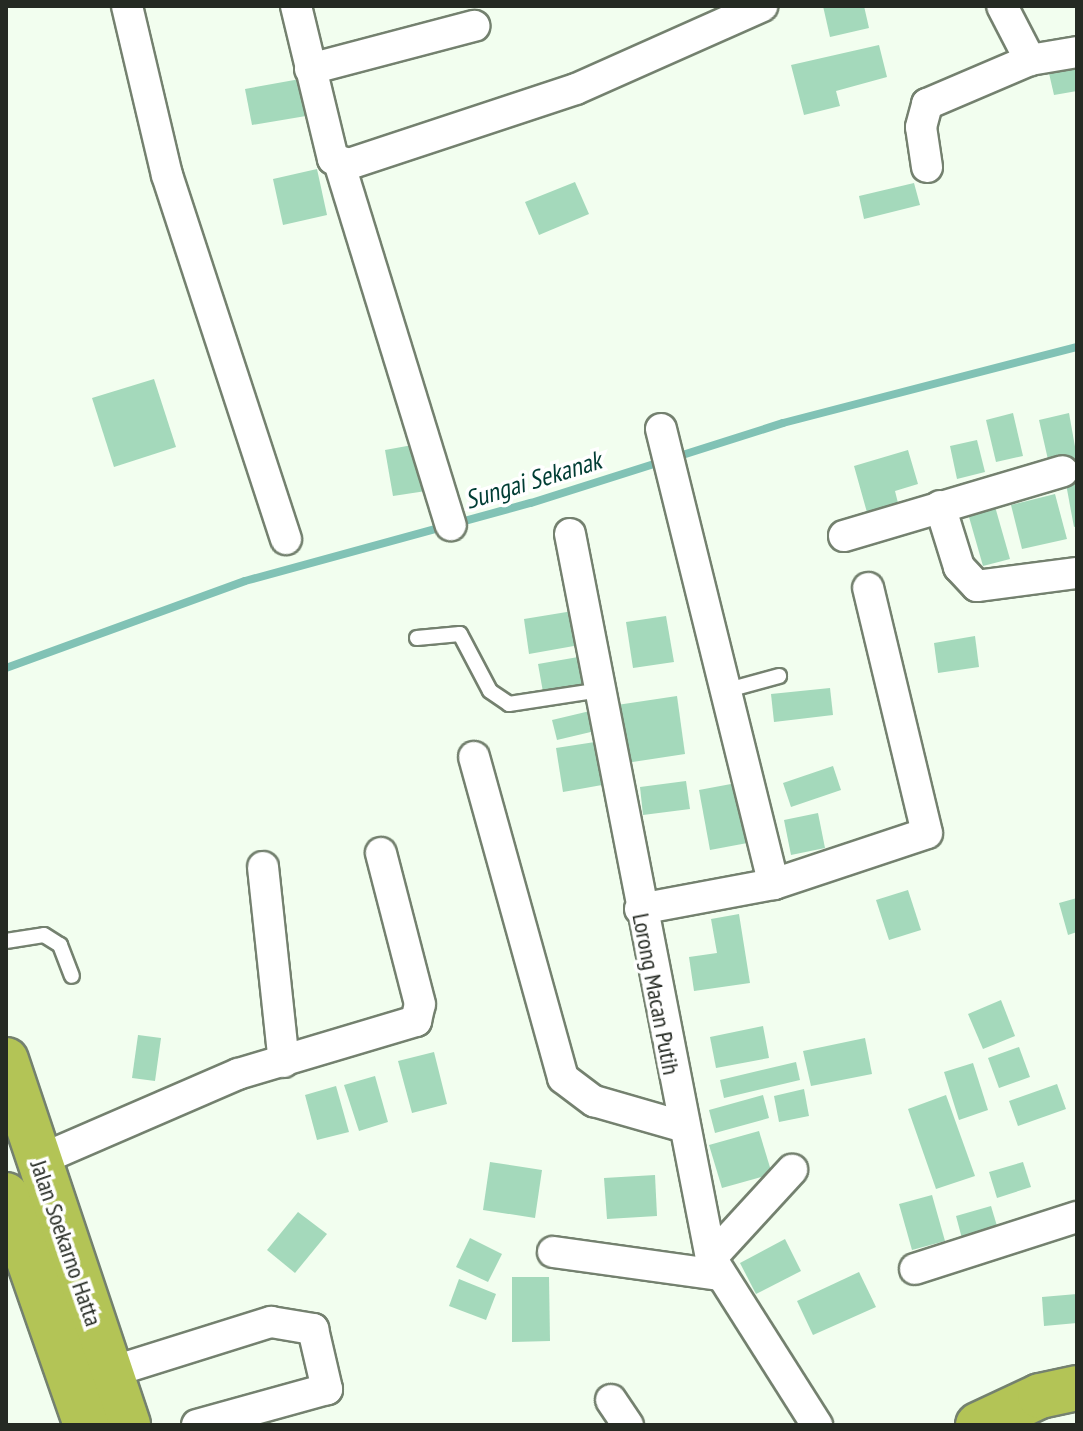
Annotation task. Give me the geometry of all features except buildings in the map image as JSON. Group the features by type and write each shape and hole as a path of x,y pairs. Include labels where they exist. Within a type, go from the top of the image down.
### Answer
{"highway":[{"name":"Jalan Soekarno Hatta","path":"6,1060 37,1161 128,1425"},
{"name":"Jalan Soekarno Hatta","path":"6,1195 13,1238 86,1425"},
{"path":"978,1425 1040,1396 1077,1388"}],"street":[{"path":"127,6 167,175 286,539"},
{"path":"296,6 310,69 451,525"},
{"path":"339,162 576,89 762,6"},
{"path":"1002,6 1030,60"},
{"path":"310,69 474,26"},
{"path":"927,167 921,127 927,104 1030,60 1077,52"},
{"path":"663,434 774,884"},
{"path":"844,536 1063,471"},
{"path":"940,506 959,567 977,586 1077,573"},
{"name":"Lorong Macan Putih","path":"570,534 681,1126 714,1266 817,1425"},
{"path":"640,909 774,884 927,833 868,588"},
{"path":"474,757 563,1078 594,1101 681,1126"},
{"path":"37,1161 238,1074 410,1026 419,1015 381,853"},
{"path":"263,867 284,1062"},
{"path":"553,1252 714,1266 792,1170"},
{"path":"915,1269 1077,1217"},
{"path":"111,1372 271,1322 313,1329 327,1389 197,1425"},
{"path":"611,1400 628,1425"}],"lane":[{"path":"417,638 460,634 490,691 509,704 600,690"},
{"path":"728,690 779,676"},
{"path":"6,941 44,935 60,945 72,976"}],"waterway":[{"name":"Sungai Sekanak","path":"6,668 245,581 531,503 783,423 1077,347"}]}
